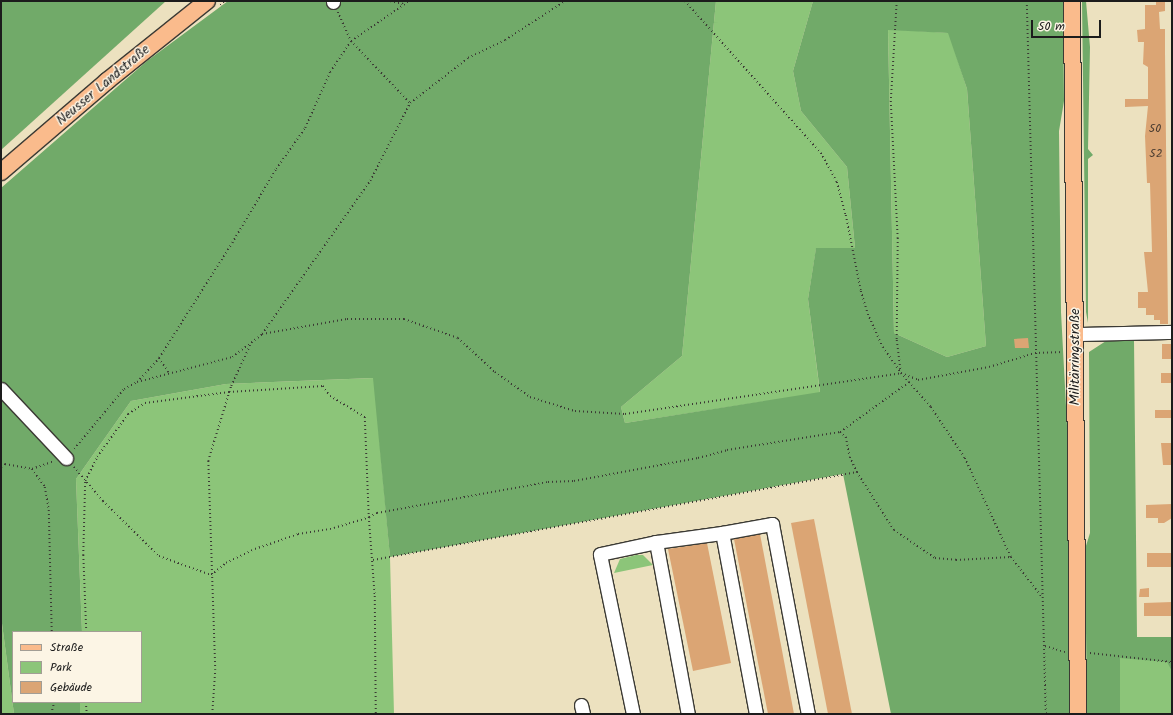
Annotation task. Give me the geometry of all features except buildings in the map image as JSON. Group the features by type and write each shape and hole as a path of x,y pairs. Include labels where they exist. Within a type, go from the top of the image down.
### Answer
{"main road":[{"name":"Neusser Landstraße","path":"2,171 113,76 207,1"},
{"name":"Militärringstraße","path":"1072,1 1078,714"}],"lane":[{"path":"1075,339 1172,332"},
{"path":"1,389 66,458"},
{"path":"633,714 600,554 656,542 722,533 772,524 808,714"},
{"path":"722,533 756,714"},
{"path":"656,542 688,714"}],"path":[{"path":"390,1 404,4"},
{"path":"137,382 159,358 232,243 276,169 305,128 330,72 351,41 410,1"},
{"path":"1,462 32,469 66,458 124,389 137,382 232,357 251,343 262,334 370,181 410,103 468,58 505,40 565,1"},
{"path":"685,1 821,152 837,182 868,314 883,347 901,373 931,408 965,458 1011,557 1042,597"},
{"path":"897,1 891,101 898,238 897,340 901,373"},
{"path":"1027,1 1035,353 1046,714"},
{"path":"333,2 351,41 410,103"},
{"path":"262,334 347,319 404,319 458,338 495,372 530,397 575,411 625,414 901,373 918,380 989,368 1035,353 1064,352 1068,344 1075,339"},
{"path":"212,714 215,670 208,461 229,392 251,343"},
{"path":"159,358 169,373"},
{"path":"211,575 226,563 255,549 298,534 334,528 385,511 548,482 582,479 698,458 727,450 840,432 909,382"},
{"path":"86,631 83,554 85,481 97,457 128,414 145,403 229,392 323,386 330,396 365,417 369,517 376,596 376,714"},
{"path":"840,432 846,437 850,457 857,472 894,530 935,558 956,560 1011,557"},
{"path":"66,458 85,481 159,556 211,575"},
{"path":"1,467 5,464"},
{"path":"32,469 45,487 49,510 52,631"},
{"path":"373,560 857,472"},
{"path":"1087,652 1172,662"},
{"path":"51,714 54,703"},
{"path":"86,703 87,714"}],"green space":[{"path":"1,1 166,1 1,150"},
{"path":"228,1 716,1 682,356 621,407 625,423 820,392 808,299 816,248 855,248 847,167 801,111 793,71 813,1 1063,1 1064,101 1059,131 1061,312 1067,425 1070,714 891,714 843,474 390,557 373,378 226,384 131,401 76,479 82,631 12,631 12,699 1,616 1,188 147,61","holes":["888,30 948,33 967,89 986,346 947,357 894,333"]},
{"path":"716,1 813,1 793,71 801,111 847,167 855,248 816,249 808,299 820,393 625,423 621,407 682,356"},
{"path":"1082,1 1086,1 1090,47 1088,149 1093,155 1088,159 1088,323 1086,312"},
{"path":"888,29 949,33 967,89 986,346 947,357 894,333"},
{"path":"1134,339 1137,637 1172,637 1172,671 1167,662 1120,658 1120,714 1087,714 1085,549 1090,533 1089,352 1106,341"},
{"path":"374,378 390,557 394,714 80,714 80,703 142,703 142,631 82,631 76,479 131,401 226,384"},
{"path":"643,555 653,565 614,573 620,559"},
{"path":"1,616 14,714 1,714"},
{"path":"1172,637 1172,714 1120,714 1120,638"},
{"path":"13,703 80,703 80,714 14,714"}]}
